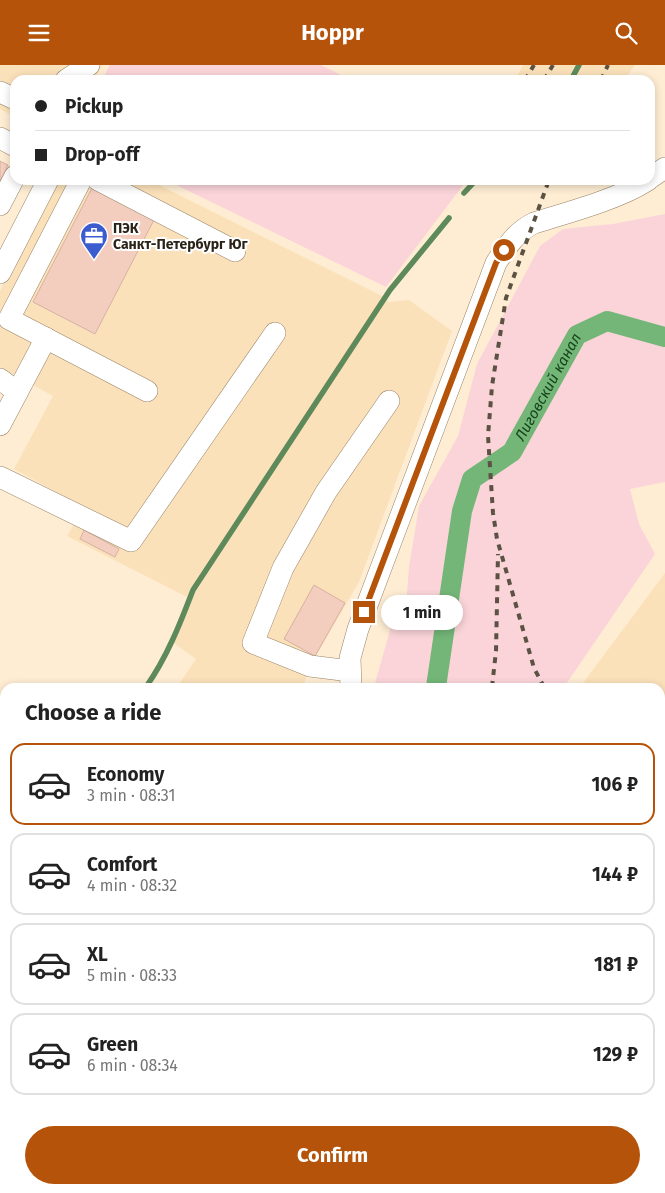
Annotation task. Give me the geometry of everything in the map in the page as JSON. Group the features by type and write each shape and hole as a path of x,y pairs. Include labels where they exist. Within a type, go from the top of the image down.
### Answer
{"street":[{"path":"74,75 89,65"},
{"path":"0,205 10,185"},
{"path":"0,273 45,185"},
{"path":"78,185 9,319 147,391"},
{"path":"108,185 235,251"},
{"path":"389,401 326,492 292,551 283,568 253,643 310,666 350,679 350,658 358,629 496,263 512,238 524,228 602,201 641,185"},
{"path":"0,477 131,541 275,333"},
{"path":"0,425 46,338"},
{"path":"0,379 17,392"}],"shaded area":[{"path":"0,65 102,65 97,75 10,75 10,114 0,109"},
{"path":"110,65 321,65 341,75 105,75"},
{"path":"523,65 635,65 628,75 518,75"},
{"path":"55,185 159,185 382,296 389,302 409,300 452,331 359,582 310,666 304,683 180,683 196,659 171,641 187,597 67,536 84,507 14,469 53,396 0,367 0,291"},
{"path":"176,185 463,185 386,287"},
{"path":"665,214 665,482 630,489 639,524 655,554 567,683 375,683 394,616 407,594 409,567 419,506 458,436 477,364 540,246 563,229 613,224"},
{"path":"665,573 665,683 583,683"}],"building":[{"path":"0,161 8,165 0,181"},
{"name":"ПЭК Санкт-Петербург Юг","path":"93,186 155,218 95,334 33,302"},
{"path":"84,530 119,549 115,557 80,539"},
{"path":"314,585 345,603 315,656 284,639"}],"waterway":[{"path":"574,75 579,65"},
{"path":"464,193 471,185"},
{"path":"149,683 167,652 193,590 390,290 449,218"},
{"name":"Лиговский канал","path":"437,683 462,511 472,479 512,452 577,335 607,321 665,337"}],"railway":[{"path":"528,75 534,65"},
{"path":"547,75 553,65"},
{"path":"603,75 608,65"},
{"path":"542,683 534,668 497,539 493,513 488,436 492,386 506,298 547,185"},
{"path":"492,683 496,651 498,554"}],"place":[{"name":"ПЭК Санкт-Петербург Юг","path":"94,260"}],"route":[{"path":"364,612 462,350 496,263 504,250"}]}
